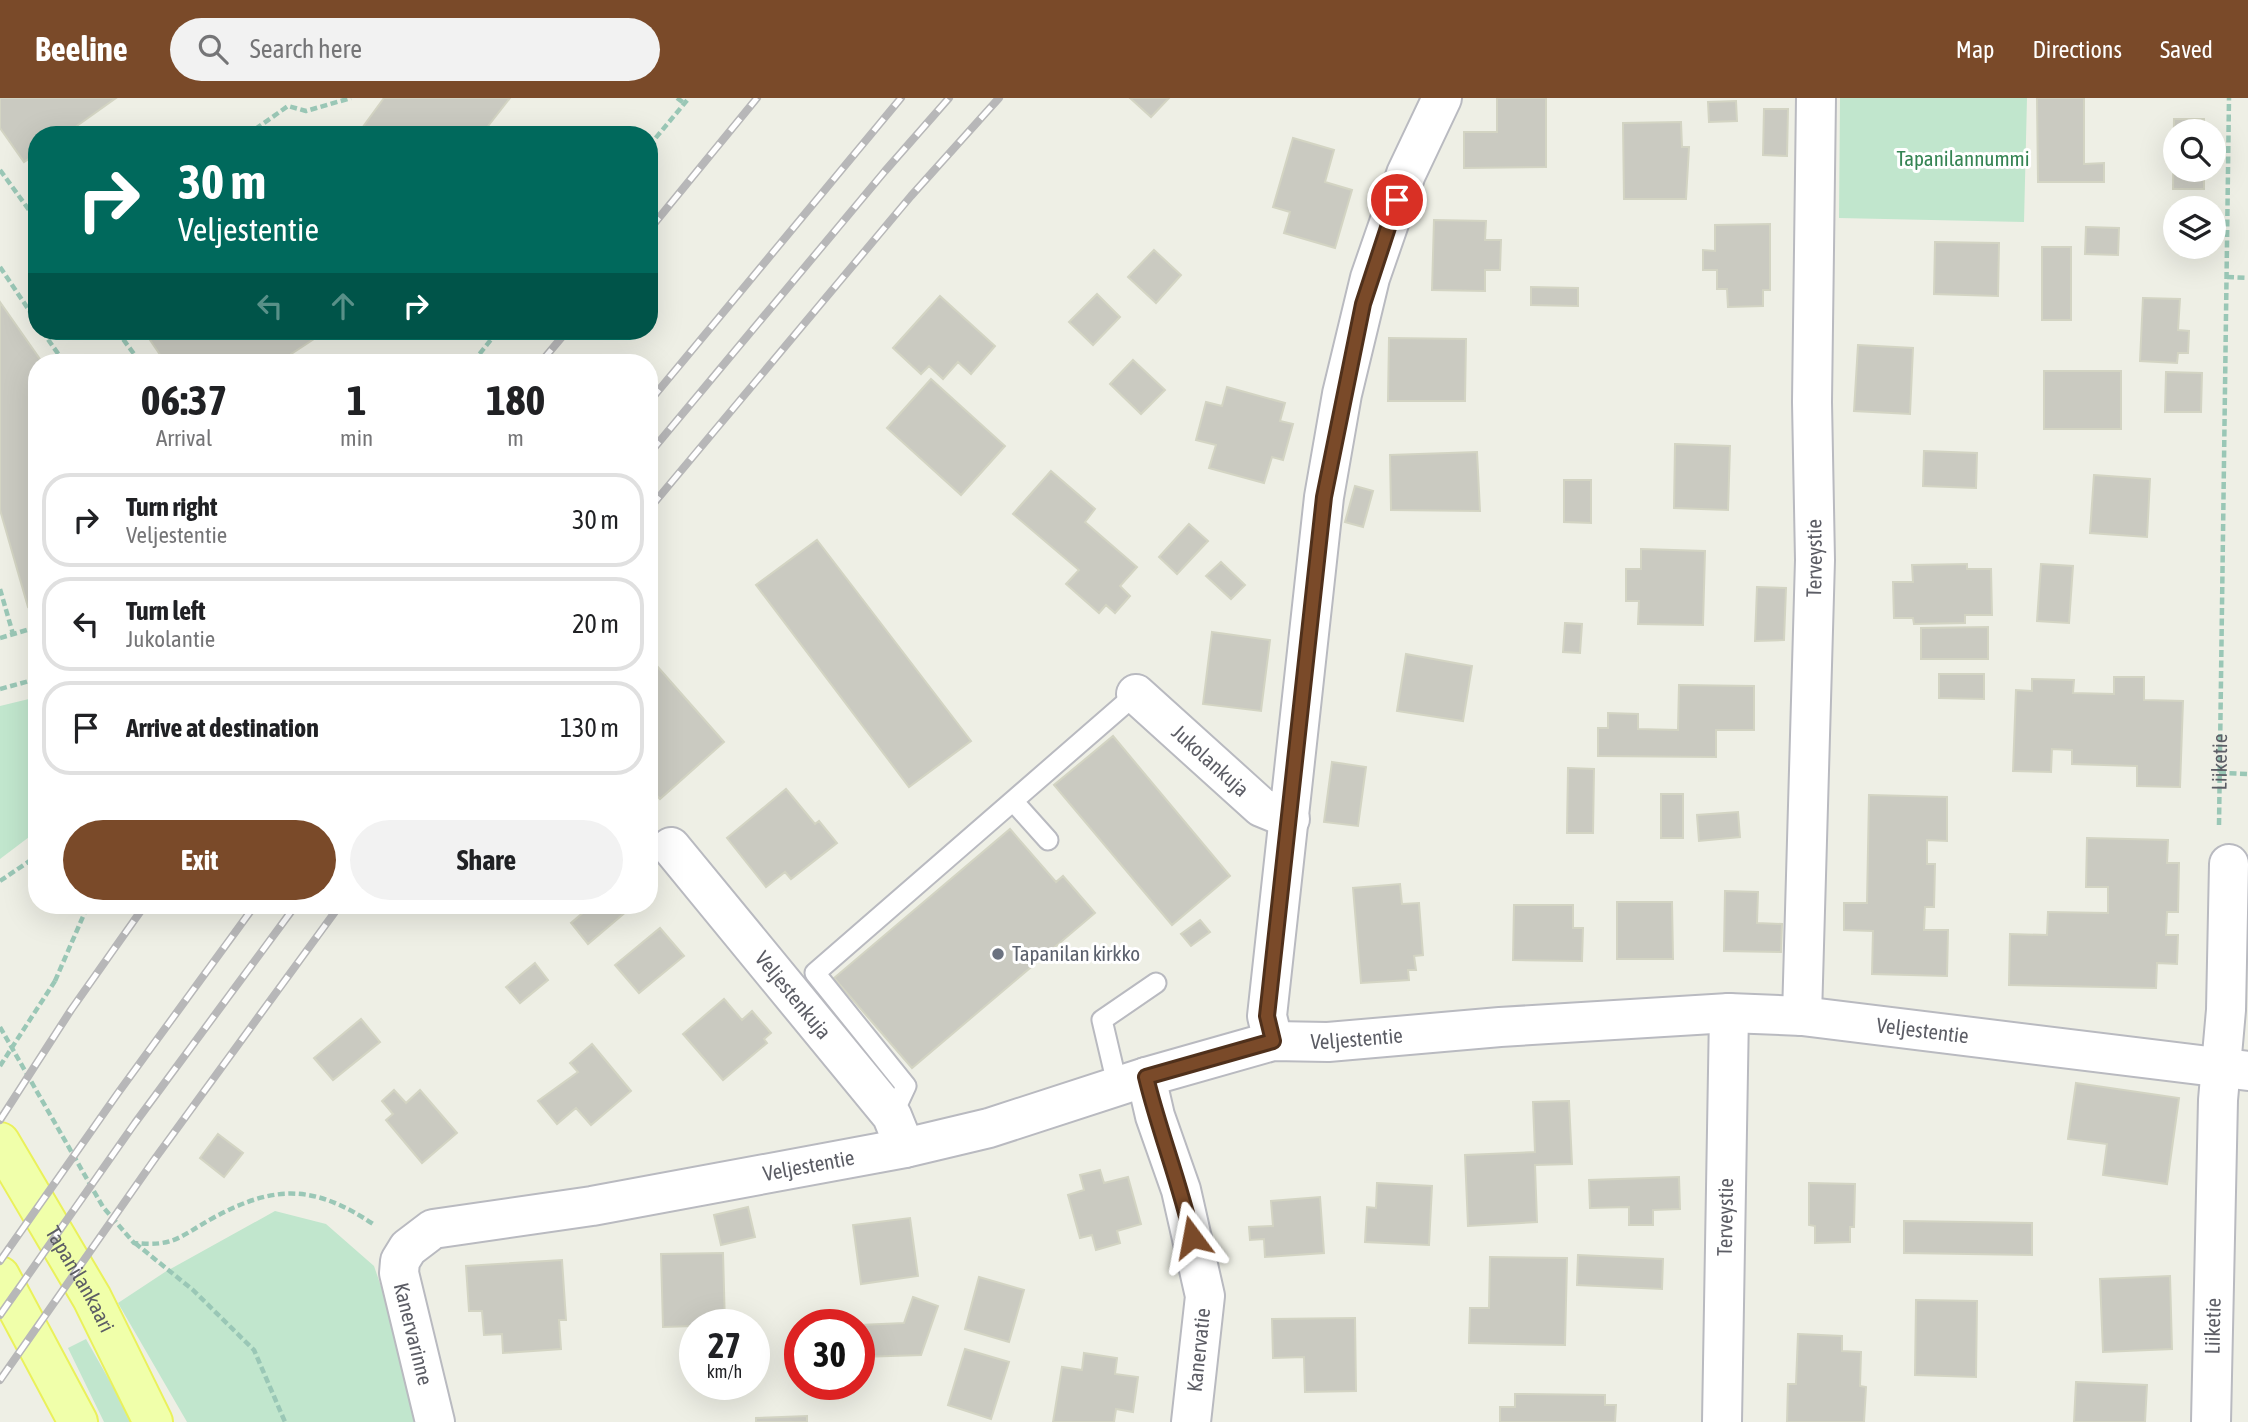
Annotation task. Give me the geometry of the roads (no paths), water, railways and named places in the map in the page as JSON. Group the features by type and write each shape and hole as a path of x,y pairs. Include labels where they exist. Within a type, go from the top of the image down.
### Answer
{"main road":[{"name":"Tapanilankaari","path":"0,1142 92,1298 153,1422"},
{"path":"0,1276 78,1422"}],"street":[{"path":"1273,1041 1267,1016 1324,497 1342,394 1370,278 1406,174 1442,98"},
{"name":"Terveystie","path":"1802,1016 1815,560 1812,402 1816,98"},
{"name":"Jukolankuja","path":"1136,694 1261,807 1290,819"},
{"name":"Veljestenkuja","path":"671,847 899,1132"},
{"name":"Liiketie","path":"2211,1422 2218,1100 2236,1069 2229,864"},
{"name":"Terveystie","path":"1722,1422 1729,1013"},
{"name":"Veljestentie","path":"408,1248 433,1229 592,1206 899,1132 989,1128 1273,1041 1328,1042 1500,1027 1729,1013 1802,1016 2236,1069"},
{"name":"Kanervatie","path":"1132,1082 1156,1116 1181,1190 1205,1296 1191,1422"},
{"name":"Kanervarinne","path":"408,1248 400,1261 399,1273 435,1422"}],"lane":[{"path":"899,1132 906,1086 815,973 1136,694"},
{"path":"1013,801 1048,840"},
{"path":"1132,1082 1102,1020 1156,983"}],"railway":[{"path":"658,219 757,98"},
{"path":"658,391 901,98"},
{"path":"658,443 949,98"},
{"path":"658,498 911,196 999,98"},
{"path":"548,354 559,340"},
{"path":"0,1120 71,1010 139,914"},
{"path":"0,1261 248,914"},
{"path":"0,1315 135,1123 289,914"},
{"path":"0,1380 154,1160 333,914"}],"place":[{"name":"Tapanilan kirkko","path":"998,954"}],"park label":[{"name":"Tapanilannummi","path":"1963,159"}]}
